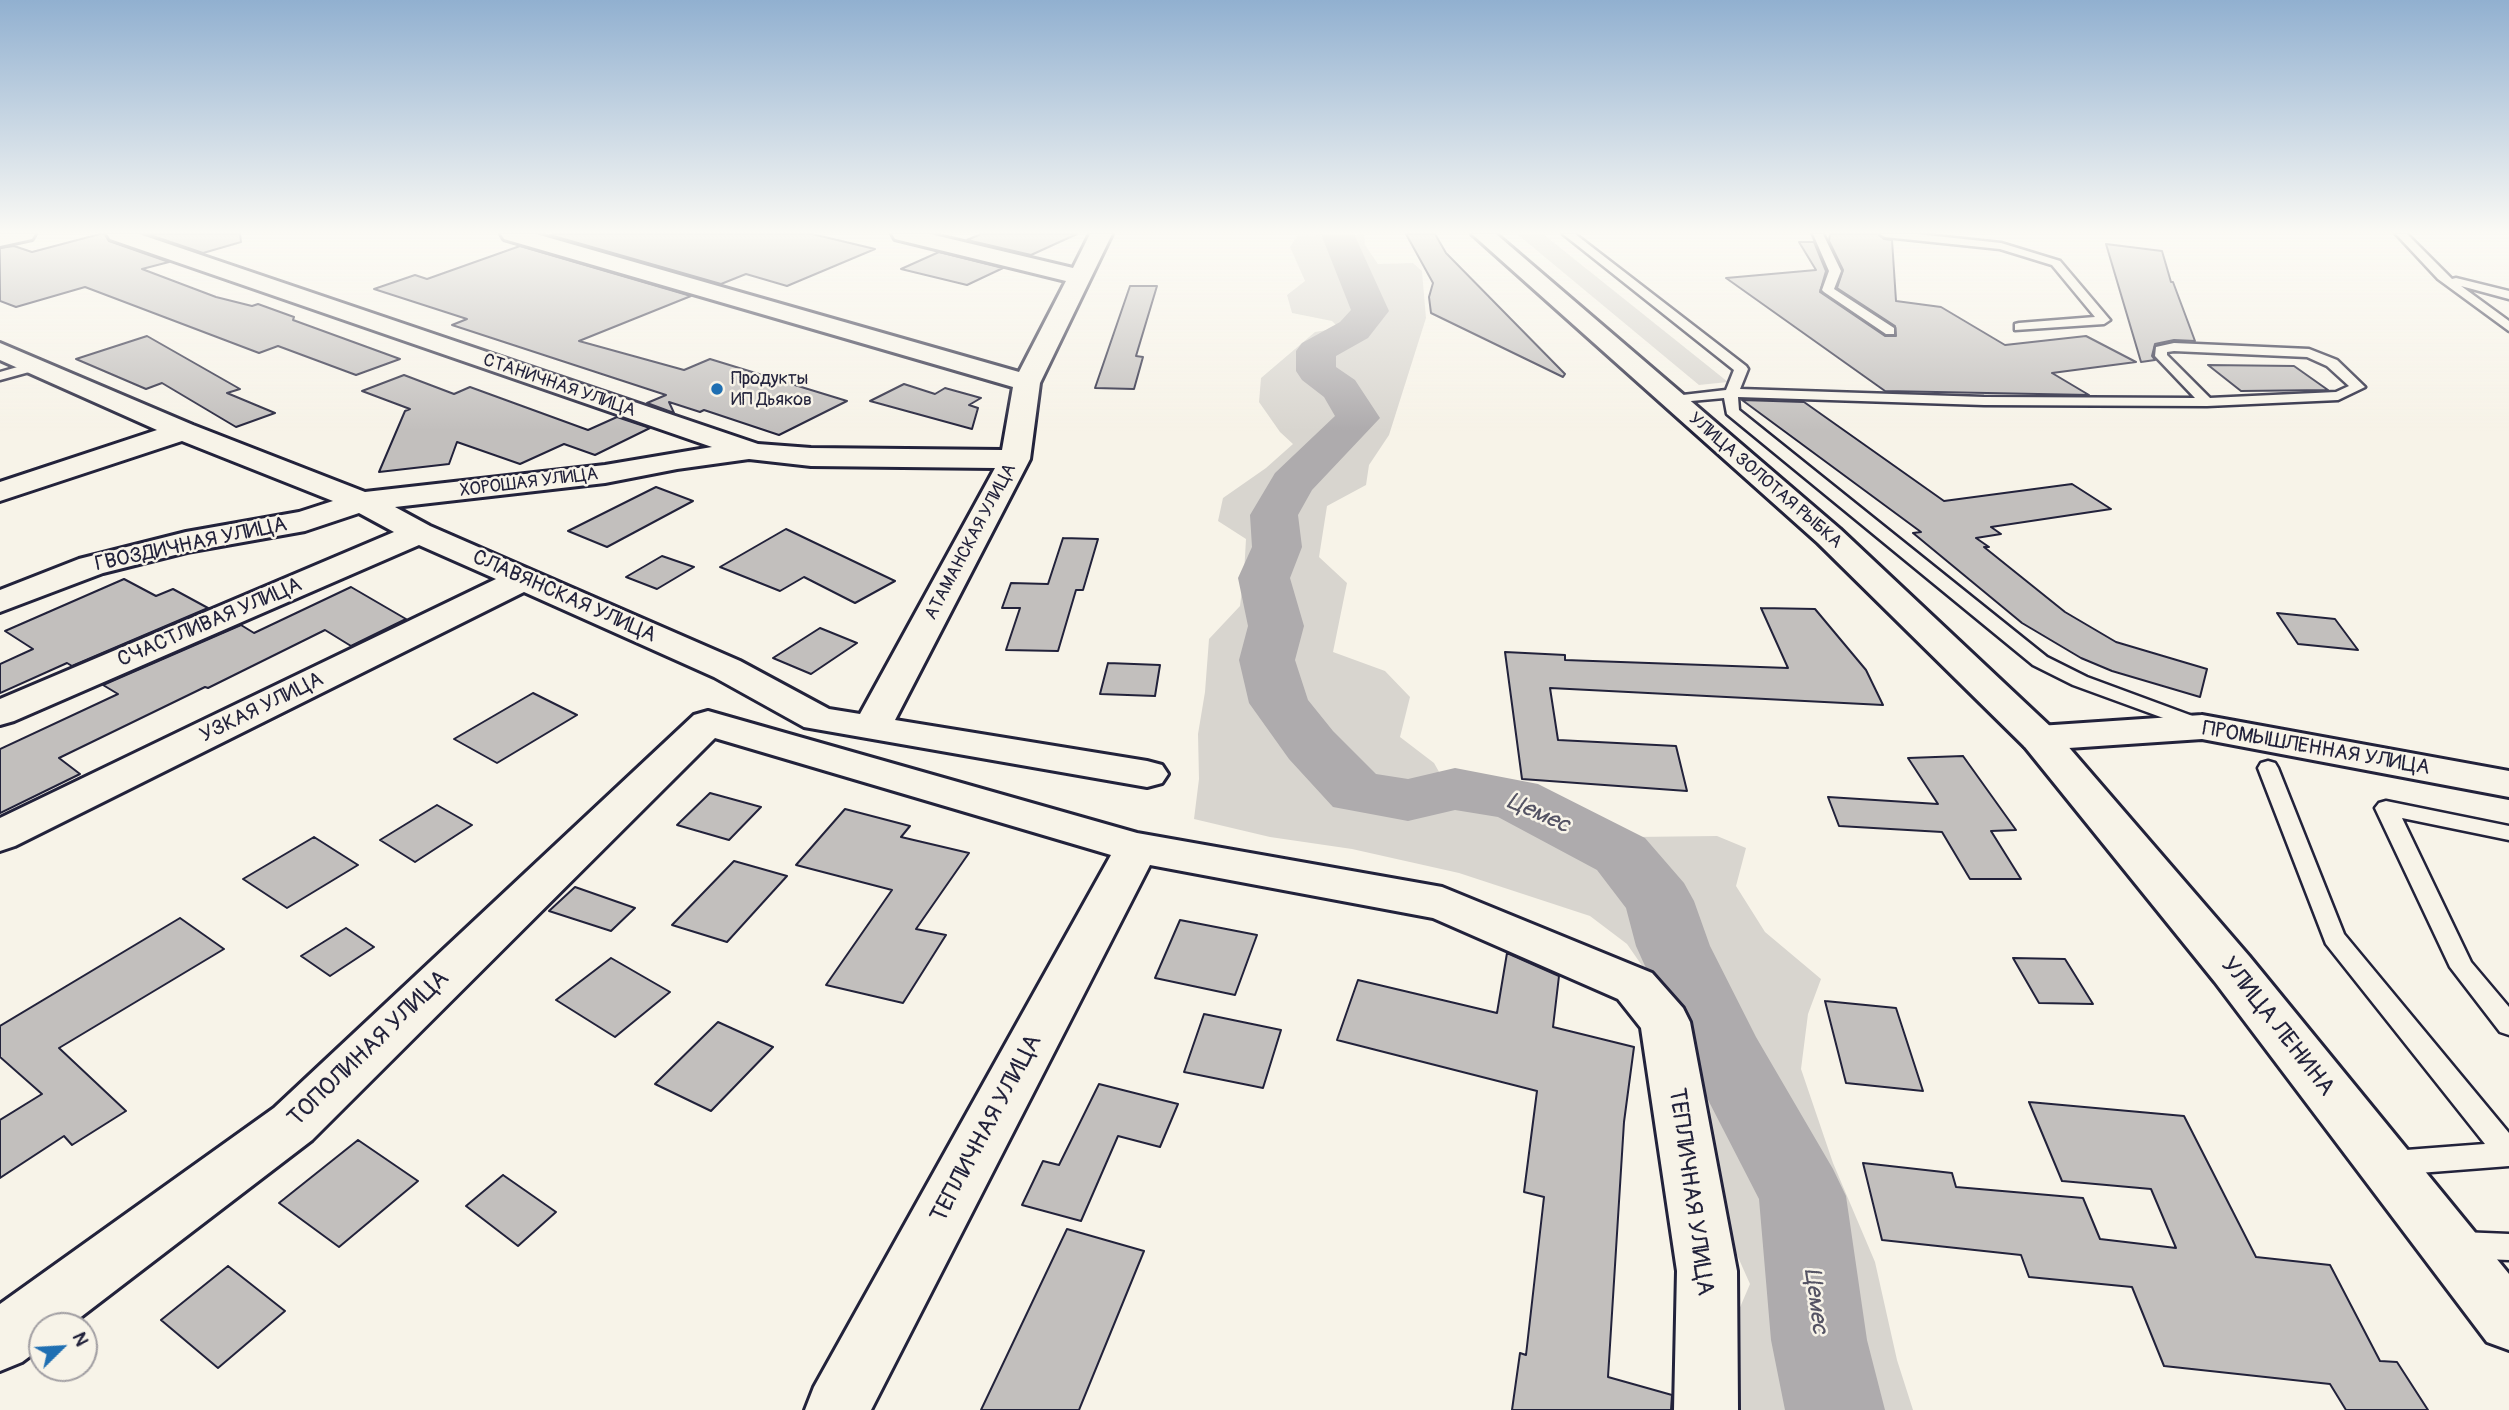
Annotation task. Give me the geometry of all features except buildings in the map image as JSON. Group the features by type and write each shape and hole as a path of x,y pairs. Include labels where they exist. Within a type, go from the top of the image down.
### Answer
{"main road":[{"name":"СТАНИЧНАЯ УЛИЦА","path":"310,300 754,452 811,457 1015,459"},
{"path":"739,300 1027,383"},
{"name":"АТАМАНСКАЯ УЛИЦА","path":"871,729 1015,459 1027,383 1069,300"},
{"name":"УЛИЦА ЗОЛОТАЯ РЫБКА","path":"1559,300 1829,536 2039,738"},
{"name":"СЛАВЯНСКАЯ УЛИЦА","path":"0,351 183,431 362,502 419,533 727,669 818,719 1147,774"},
{"path":"0,492 183,431"},
{"name":"ХОРОШАЯ УЛИЦА","path":"305,521 362,502 605,474 714,455 754,452"},
{"name":"ГВОЗДИЧНАЯ УЛИЦА","path":"0,602 91,566 186,542 305,521"},
{"name":"СЧАСТЛИВАЯ УЛИЦА","path":"0,713 419,533"},
{"name":"УЗКАЯ УЛИЦА","path":"0,836 523,579"},
{"name":"ТОПОЛИНАЯ УЛИЦА","path":"0,1341 293,1124 708,723 1137,848"},
{"name":"ПРОМЫШЛЕННАЯ УЛИЦА","path":"2039,738 2202,727 2509,784"},
{"name":"УЛИЦА ЛЕНИНА","path":"2039,738 2232,969 2509,1321"},
{"name":"ТЕПЛИЧНАЯ УЛИЦА","path":"837,1410 1137,848 1442,903 1635,986 1665,1022 1707,1272 1706,1410"}],"lane":[{"path":"1652,300 1741,369 1731,393 1732,411 2040,661 2080,681 2202,727"},
{"path":"1843,300 1889,331"},
{"path":"2019,327 2104,320 2087,300"},
{"path":"2473,300 2509,327"},
{"path":"1674,400 1731,393 1770,392 1984,401 2207,402 2338,396 2358,387 2332,363 2309,353 2174,347 2161,350 2161,356 2207,402"},
{"path":"0,376 35,366"},
{"path":"2268,768 2334,938 2509,1153"},
{"path":"2509,833 2386,808 2462,967 2509,1025"},
{"path":"2385,1163 2509,1153"},
{"path":"2449,1245 2509,1247"}],"shaded area":[{"path":"1288,300 1424,300 1426,318 1389,435 1369,465 1366,485 1327,506 1319,557 1347,583 1333,652 1385,671 1410,697 1400,737 1434,763 1455,800 1506,811 1558,805 1590,823 1634,837 1717,836 1746,848 1736,886 1765,932 1821,979 1808,1014 1801,1069 1833,1163 1875,1262 1897,1360 1913,1410 1716,1410 1724,1345 1750,1284 1697,1165 1670,1006 1627,944 1590,916 1459,873 1352,849 1270,837 1194,819 1199,779 1198,734 1205,692 1209,639 1240,606 1244,574 1246,539 1218,521 1223,498 1266,468 1293,444 1280,432 1259,402 1261,378 1315,332 1339,328 1332,321 1292,313"},
{"path":"1596,300 1625,300 1728,382 1699,385"}],"waterway":[{"name":"Цемес","path":"1365,300 1370,311 1354,330 1316,351 1316,371 1340,389 1358,418 1292,483 1274,515 1277,547 1264,578 1276,626 1267,660 1279,703 1311,745 1356,792 1408,800 1455,789 1515,799 1621,854 1659,901 1673,946 1726,1057 1802,1196 1819,1340 1835,1410"}],"place":[{"name":"Продукты ИП Дьяков","path":"717,389"}]}
